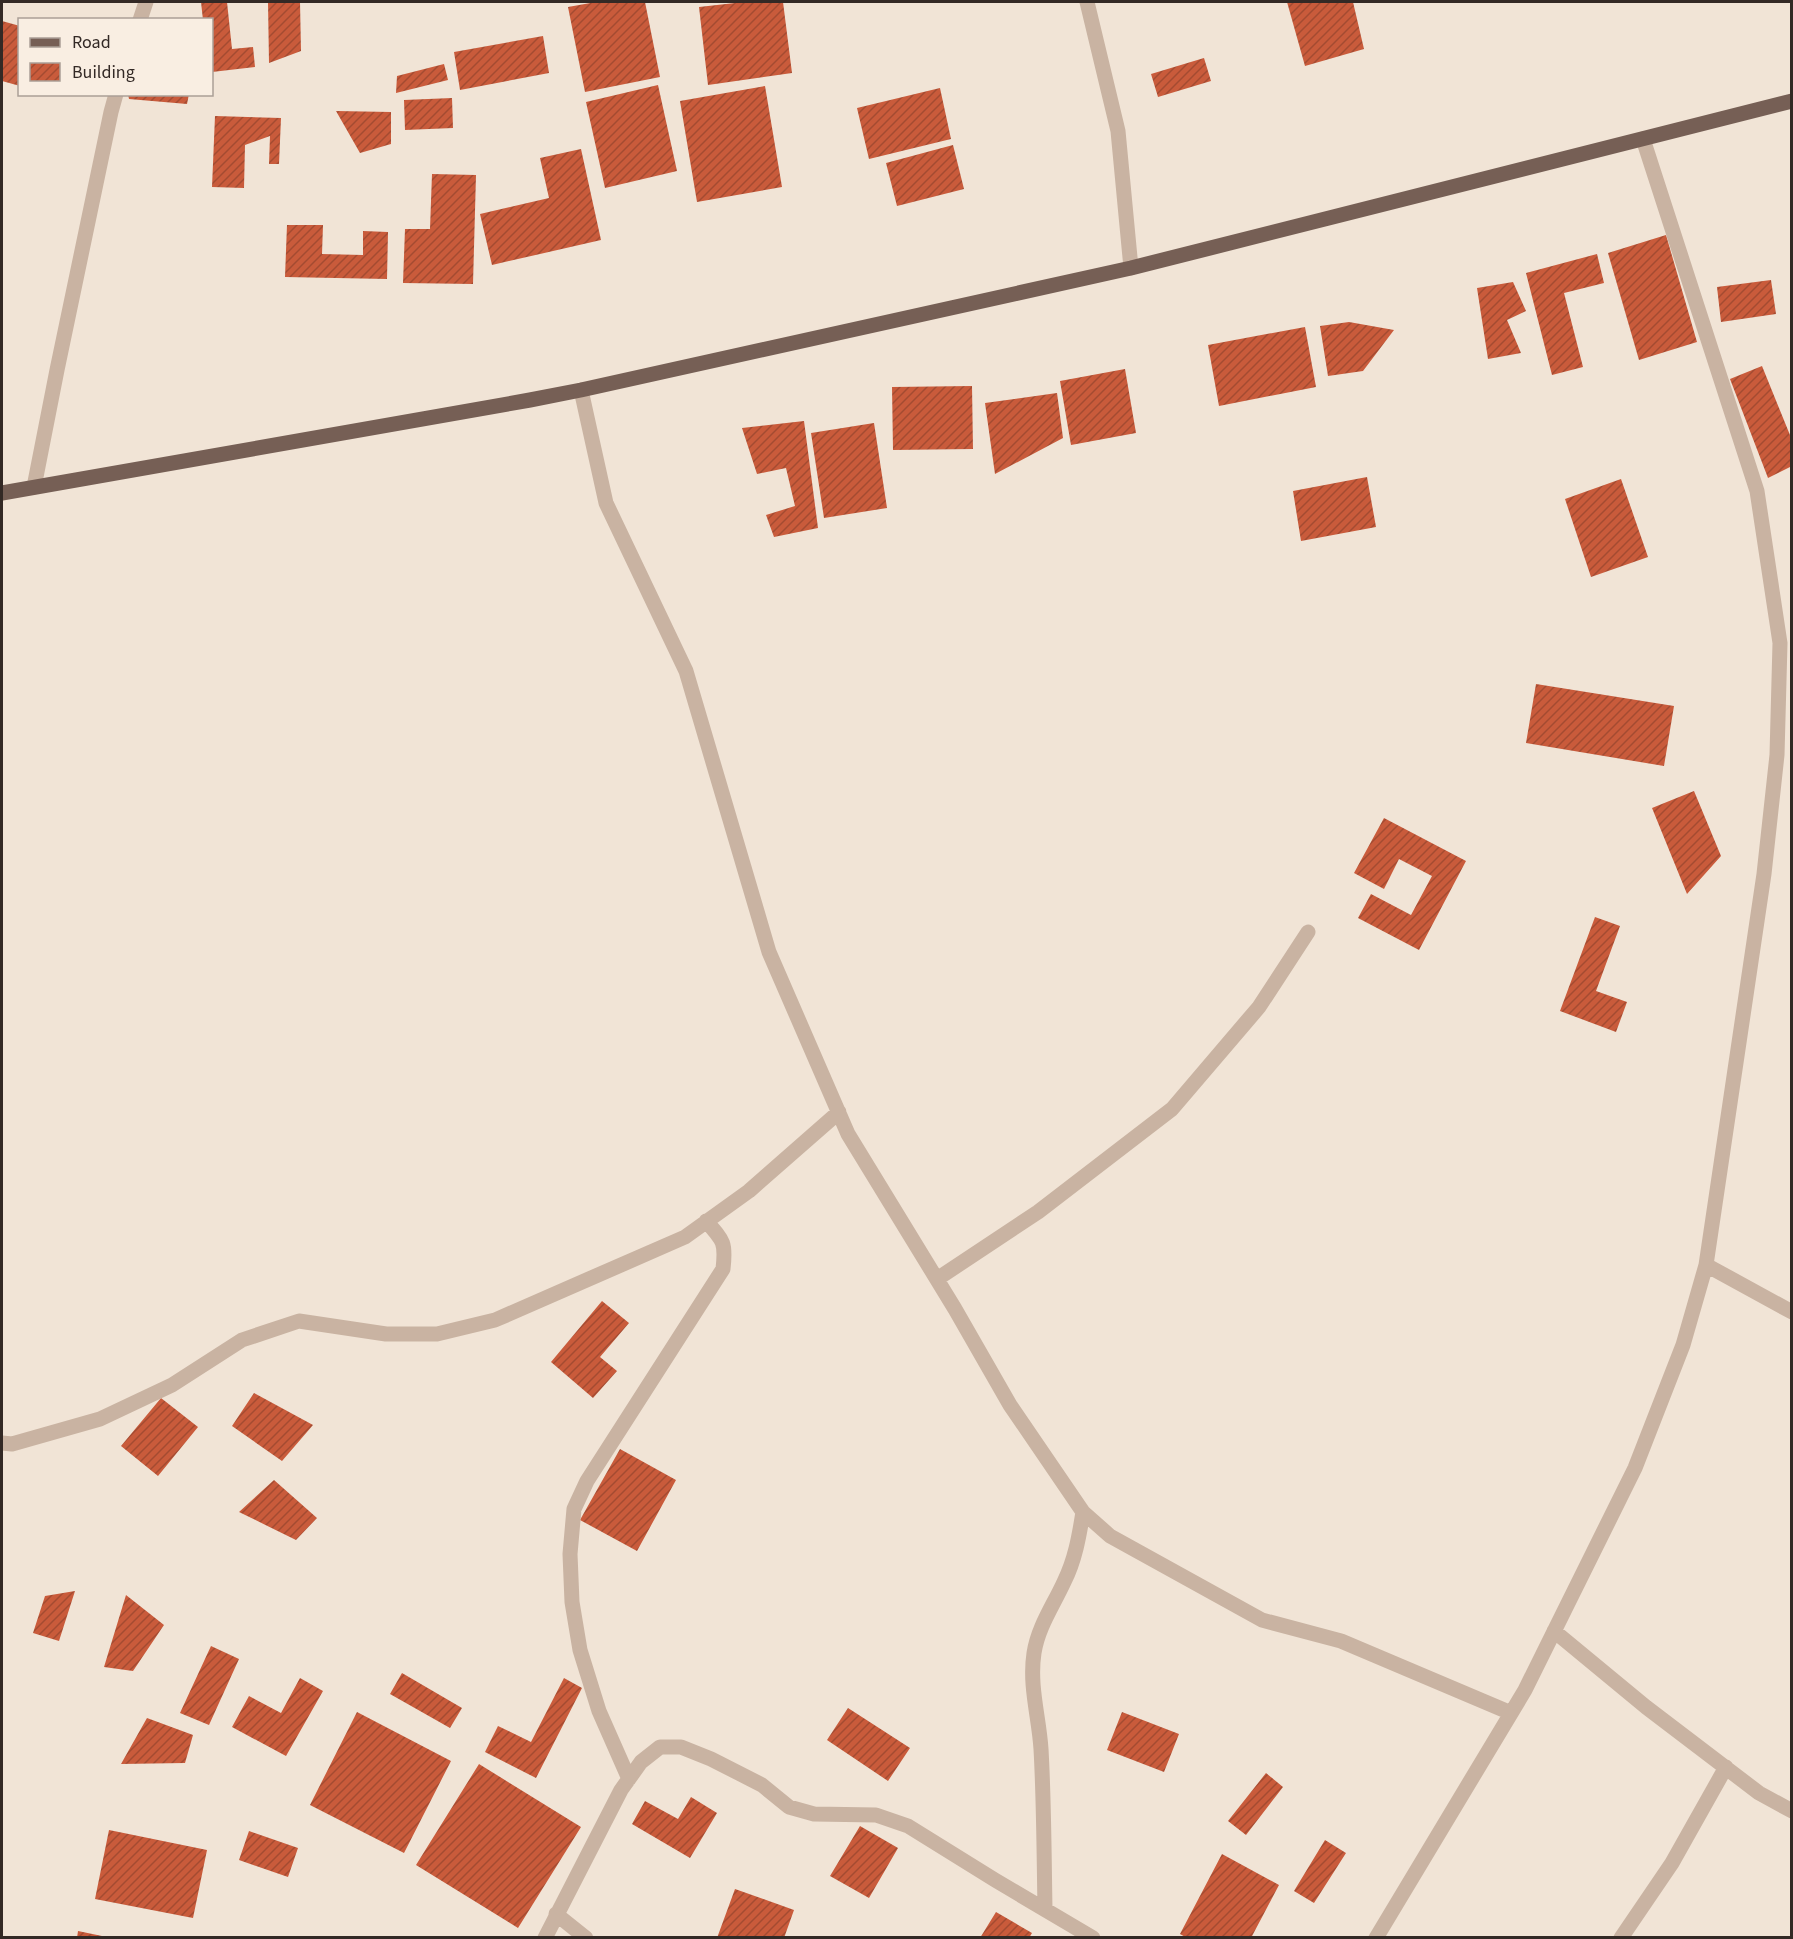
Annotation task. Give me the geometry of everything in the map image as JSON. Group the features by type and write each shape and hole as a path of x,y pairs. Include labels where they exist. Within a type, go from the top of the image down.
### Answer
{"main road":[{"path":"2,493 581,390 1131,268 1791,101"}],"street":[{"path":"141,18 146,2"},
{"path":"1087,2 1118,131 1131,268"},
{"path":"34,487 115,96"},
{"path":"1376,1938 1525,1690 1635,1468 1683,1345 1706,1265 1764,874 1777,755 1780,643 1757,491 1643,139"},
{"path":"581,390 606,503 686,671 769,952 848,1134 937,1279 1010,1405 1083,1512 1110,1536 1262,1620 1341,1641 1511,1713"},
{"path":"937,1279 1038,1212 1172,1109 1259,1007 1308,933"},
{"path":"2,1443 12,1444 99,1419 172,1385 242,1340 299,1321 386,1334 437,1334 495,1320 685,1237 749,1191 839,1113"},
{"path":"629,1779 599,1712 580,1650 572,1602 570,1554 574,1509 587,1481 723,1269 726,1250 719,1236 706,1221"},
{"path":"1706,1265 1791,1312"},
{"path":"1046,1909 1041,1746 1032,1687 1034,1654 1050,1607 1064,1583 1076,1554 1083,1512"},
{"path":"1554,1631 1646,1707 1759,1793 1791,1811"},
{"path":"545,1938 555,1914 621,1790 640,1762 660,1748 681,1747 711,1759 762,1785 789,1807 814,1814 876,1815 909,1826 1093,1938"},
{"path":"1621,1938 1672,1863 1726,1767"},
{"path":"555,1914 586,1938"}],"building":[{"path":"201,2 227,2 232,49 253,47 255,67 213,72 213,18 203,18"},
{"path":"268,2 300,2 301,51 269,63"},
{"path":"596,2 645,2 660,77 585,92 568,7"},
{"path":"744,2 783,2 792,73 708,85 699,7"},
{"path":"1287,2 1353,2 1364,49 1305,66"},
{"path":"2,21 18,25 18,85 2,81"},
{"path":"543,36 549,73 460,90 454,52"},
{"path":"1204,58 1211,81 1158,97 1151,74"},
{"path":"444,64 448,80 396,93 397,76"},
{"path":"658,85 677,171 605,188 586,102"},
{"path":"765,86 782,187 697,202 680,101"},
{"path":"940,88 951,139 869,159 857,108"},
{"path":"128,96 189,96 187,104 129,99"},
{"path":"452,98 453,128 405,130 404,100"},
{"path":"336,111 391,112 391,144 360,153"},
{"path":"215,116 281,118 279,164 269,164 270,136 245,145 244,188 212,187"},
{"path":"953,145 964,189 897,206 886,163"},
{"path":"581,149 601,240 492,265 480,214 549,198 540,158"},
{"path":"432,174 476,175 473,284 403,283 405,229 430,229"},
{"path":"287,225 323,225 322,254 363,255 363,231 388,232 387,279 285,277"},
{"path":"1666,235 1697,342 1639,360 1608,253"},
{"path":"1597,254 1604,283 1564,293 1583,367 1552,375 1526,273"},
{"path":"1771,280 1776,314 1721,322 1717,287"},
{"path":"1513,282 1526,311 1507,320 1521,353 1488,359 1477,288"},
{"path":"1349,322 1394,330 1363,371 1328,376 1320,326"},
{"path":"1305,327 1316,387 1219,406 1208,345"},
{"path":"1762,366 1792,440 1792,466 1768,478 1730,379"},
{"path":"1125,369 1136,433 1071,445 1060,381"},
{"path":"972,386 973,449 893,450 892,387"},
{"path":"1057,393 1063,438 995,474 985,403"},
{"path":"804,421 818,528 774,537 766,515 795,506 786,468 757,474 742,428"},
{"path":"874,423 887,508 824,518 811,433"},
{"path":"1367,477 1376,527 1301,541 1293,491"},
{"path":"1621,479 1648,557 1591,577 1565,499"},
{"path":"1536,684 1674,706 1664,766 1526,743"},
{"path":"1694,791 1721,856 1687,894 1652,808"},
{"path":"1384,818 1466,861 1419,950 1358,918 1371,894 1411,915 1432,876 1399,859 1384,889 1354,873"},
{"path":"1595,917 1620,926 1596,991 1627,1002 1616,1032 1560,1011"},
{"path":"602,1301 629,1323 600,1357 617,1371 593,1398 551,1362"},
{"path":"254,1393 313,1425 282,1461 232,1426"},
{"path":"161,1398 198,1427 158,1476 121,1446"},
{"path":"620,1449 676,1480 637,1551 580,1520"},
{"path":"274,1480 317,1518 296,1540 239,1512"},
{"path":"75,1591 59,1641 33,1633 45,1596"},
{"path":"126,1595 164,1625 133,1671 104,1667"},
{"path":"211,1646 239,1659 209,1725 180,1713"},
{"path":"402,1673 462,1708 450,1728 390,1694"},
{"path":"300,1678 323,1691 286,1756 232,1727 249,1696 281,1713"},
{"path":"564,1678 582,1688 536,1778 485,1752 498,1726 531,1742"},
{"path":"848,1708 910,1748 888,1781 827,1740"},
{"path":"357,1712 451,1761 404,1853 310,1805"},
{"path":"1122,1712 1179,1734 1164,1772 1107,1750"},
{"path":"147,1718 193,1735 185,1763 121,1764"},
{"path":"479,1764 581,1827 518,1928 416,1865"},
{"path":"1266,1773 1283,1787 1246,1835 1228,1821"},
{"path":"691,1797 717,1813 690,1858 632,1824 645,1801 678,1819"},
{"path":"860,1826 898,1848 869,1898 830,1876"},
{"path":"109,1830 207,1850 193,1918 95,1899"},
{"path":"249,1831 298,1848 288,1877 239,1860"},
{"path":"1325,1840 1346,1853 1314,1903 1294,1891"},
{"path":"1222,1854 1279,1885 1251,1938 1187,1938 1180,1934"},
{"path":"735,1889 794,1910 784,1938 717,1938"},
{"path":"996,1912 1032,1933 1029,1938 980,1938"},
{"path":"78,1931 102,1936 102,1938 77,1938"}]}
